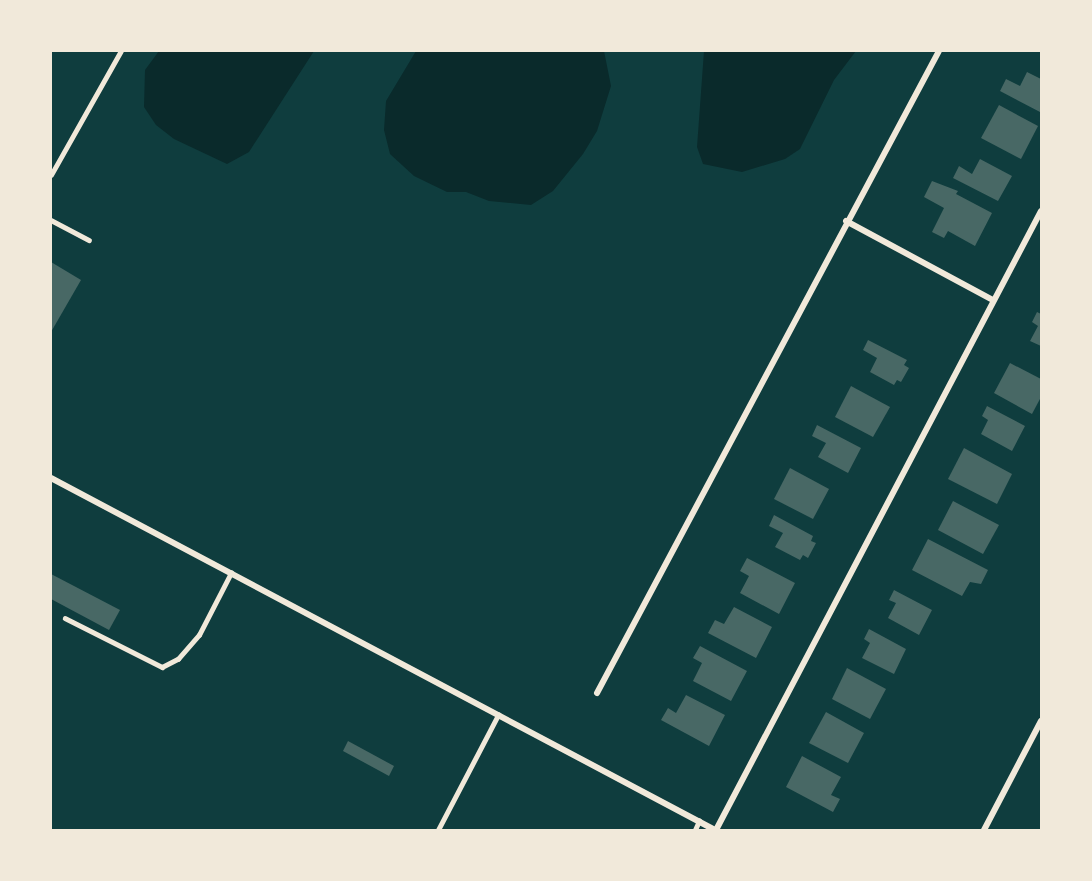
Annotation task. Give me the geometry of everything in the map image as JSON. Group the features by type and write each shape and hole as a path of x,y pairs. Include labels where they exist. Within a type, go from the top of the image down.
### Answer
{"street":[{"path":"597,693 846,221 939,51"},
{"path":"51,478 716,830 1041,211"},
{"path":"846,221 993,300"},
{"path":"984,830 1041,721"}],"lane":[{"path":"51,175 122,51"},
{"path":"51,220 89,240"},
{"path":"65,618 162,667 178,659 199,635 231,573"},
{"path":"438,830 498,715"},
{"path":"695,830 699,821"}],"water":[{"path":"159,51 314,51 249,152 227,164 174,139 156,125 144,107 145,70"},
{"path":"416,51 604,51 611,86 597,131 583,154 553,191 531,205 489,201 466,192 447,192 414,176 390,154 384,130 386,101"},
{"path":"704,51 856,51 834,80 800,149 785,159 742,172 703,164 697,147"}],"building":[{"path":"1027,72 1041,79 1040,112 1000,91 1006,79 1020,86"},
{"path":"999,105 1038,126 1021,159 981,138"},
{"path":"980,159 1012,176 998,201 953,178 959,166 972,174"},
{"path":"932,181 958,191 956,194 992,213 975,246 948,231 944,238 932,232 944,208 924,197"},
{"path":"51,262 81,280 51,332"},
{"path":"1037,312 1041,314 1041,346 1030,341 1038,326 1032,322"},
{"path":"868,340 907,360 904,365 909,368 901,382 897,380 894,385 870,372 877,358 863,350"},
{"path":"1010,363 1041,379 1041,397 1032,414 994,393"},
{"path":"851,386 890,407 873,437 835,417"},
{"path":"987,406 1025,426 1012,451 981,434 988,420 982,416"},
{"path":"817,425 861,448 848,473 818,457 826,443 812,436"},
{"path":"964,448 1012,474 997,504 948,479"},
{"path":"790,468 829,489 813,519 774,499"},
{"path":"953,501 999,525 983,554 938,530"},
{"path":"774,515 813,536 811,541 816,543 808,558 803,555 800,560 775,547 783,533 769,526"},
{"path":"928,539 988,570 981,584 970,582 962,596 912,570"},
{"path":"747,558 795,583 779,614 740,593 749,576 740,571"},
{"path":"51,574 120,610 109,630 51,599"},
{"path":"894,590 932,610 919,635 888,618 896,603 889,600"},
{"path":"734,607 772,627 756,658 708,633 715,620 724,624"},
{"path":"869,629 906,649 894,674 862,658 870,643 864,639"},
{"path":"700,646 747,671 731,701 693,681 702,663 693,658"},
{"path":"847,668 886,689 870,719 832,699"},
{"path":"686,695 725,715 709,746 661,720 668,708 676,713"},
{"path":"826,712 864,733 848,763 809,743"},
{"path":"348,741 394,766 389,776 343,751"},
{"path":"802,756 841,777 831,795 840,799 833,812 786,787"}]}
